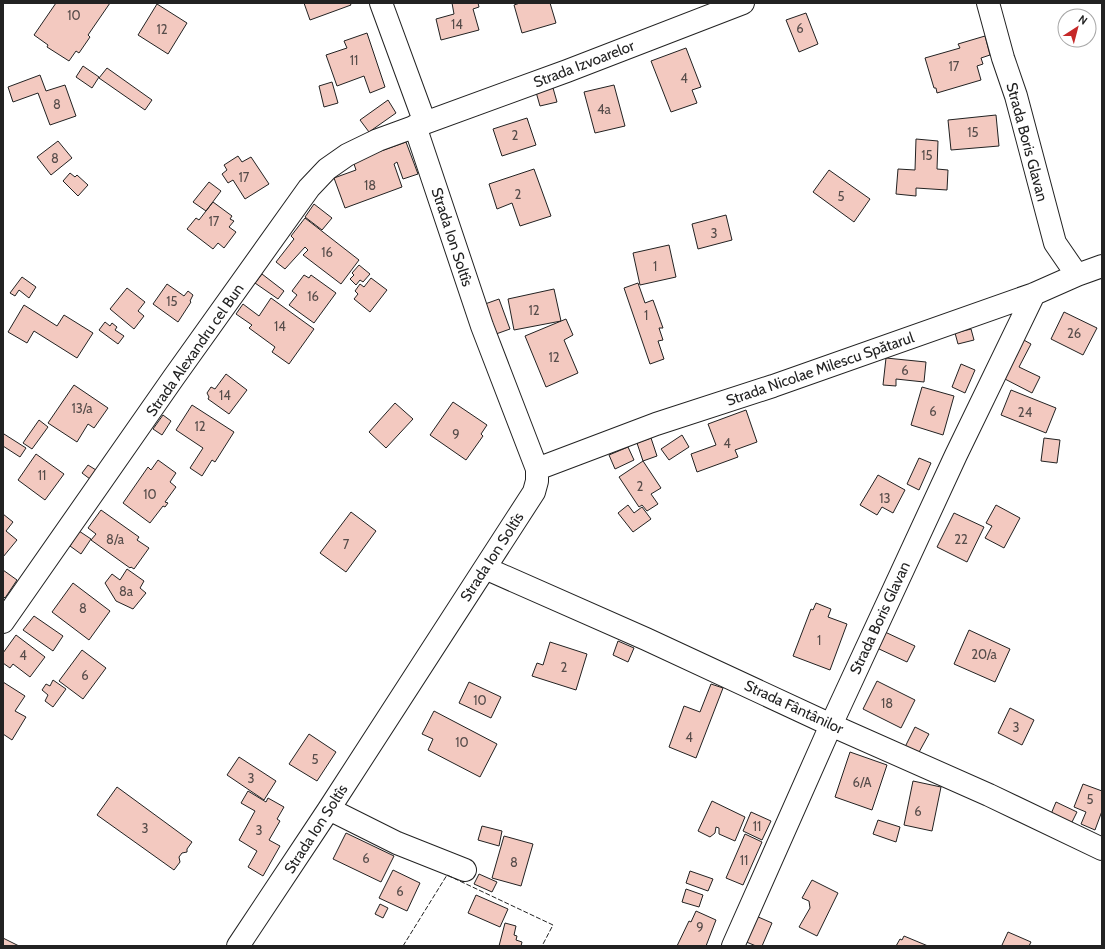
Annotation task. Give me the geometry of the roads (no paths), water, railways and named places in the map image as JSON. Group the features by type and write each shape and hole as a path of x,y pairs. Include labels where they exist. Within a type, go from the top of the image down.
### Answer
{"street":[{"name":"Strada Ion Soltîs","path":"238,946 329,809 534,492 537,481 537,469 482,326 381,3"},
{"name":"Strada Izvoarelor","path":"420,124 560,74 743,3"},
{"name":"Strada Boris Glavan","path":"988,3 1003,58 1016,96 1055,243 1077,275"},
{"name":"Strada Alexandru cel Bun","path":"3,622 309,188 326,169 347,155 378,140 420,124"},
{"name":"Strada Nicolae Milescu Spătarul","path":"537,469 656,424 773,386 1034,294 1102,266"},
{"name":"Strada Boris Glavan","path":"733,946 831,725 956,455 1034,294"},
{"name":"Strada Fântânilor","path":"484,568 646,639 831,725 989,795 1102,849"},
{"path":"329,809 397,843 465,870"}]}
